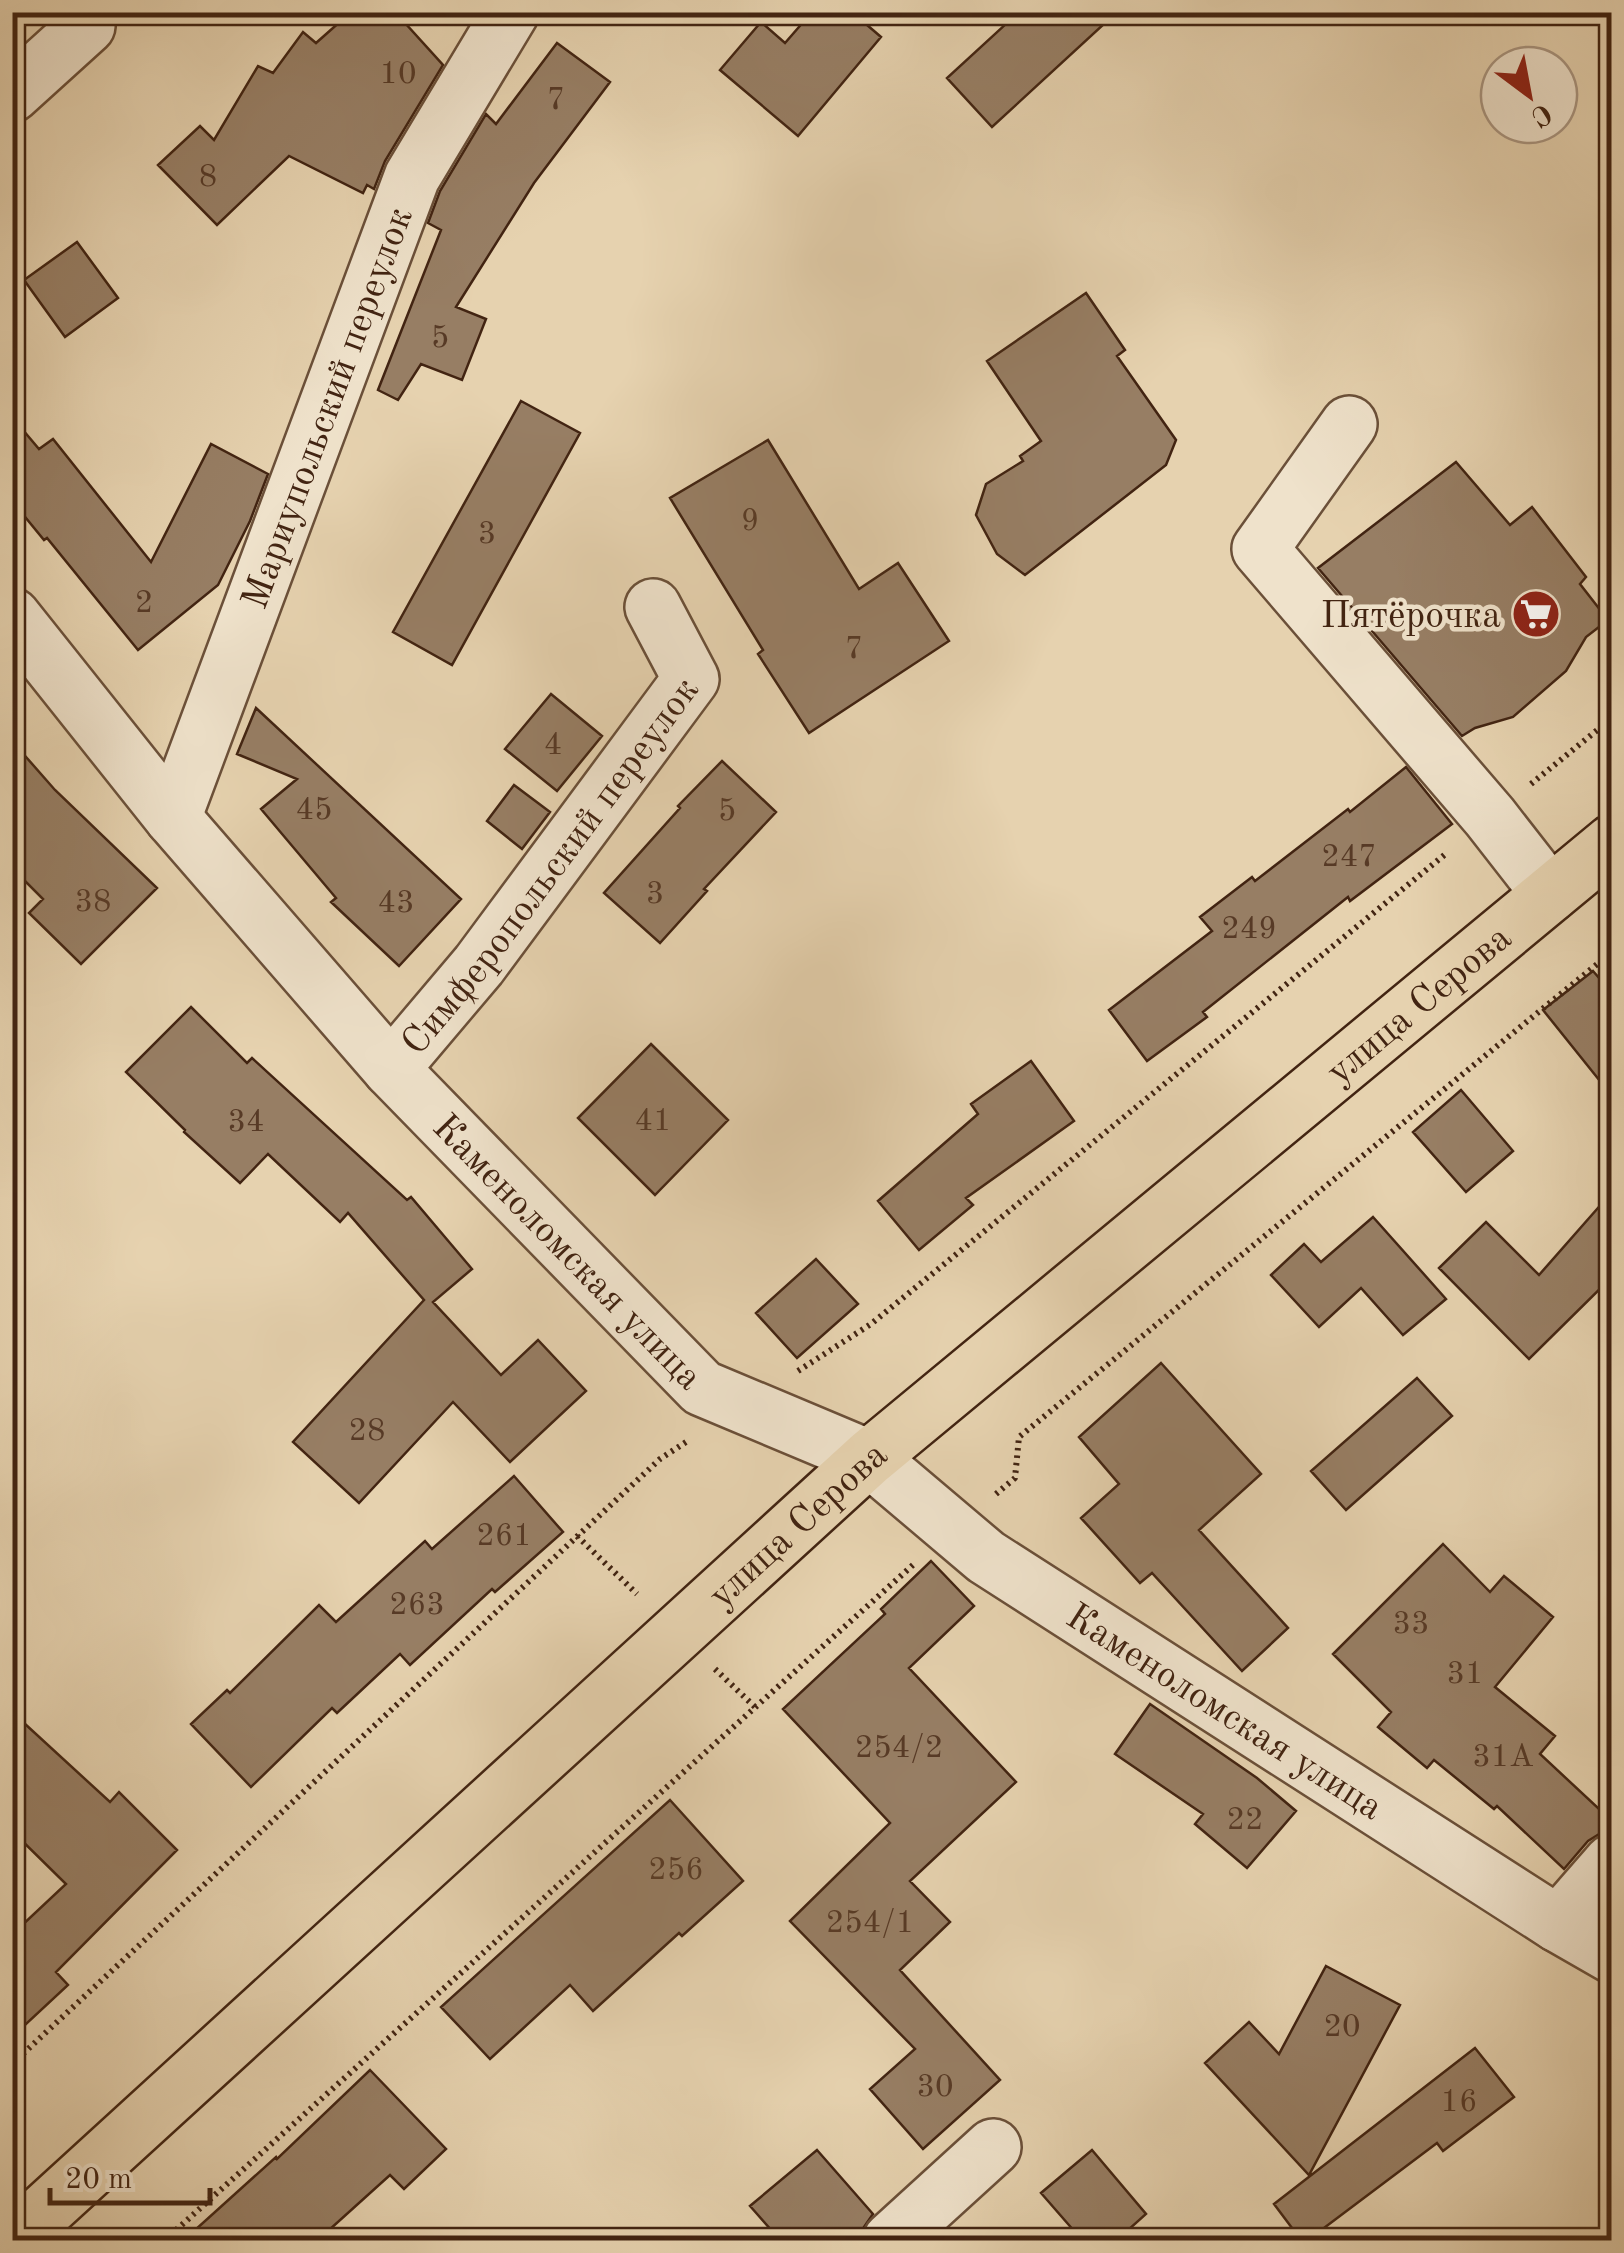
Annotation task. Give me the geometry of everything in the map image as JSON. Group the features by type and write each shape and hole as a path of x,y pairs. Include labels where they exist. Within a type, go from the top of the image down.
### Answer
{"main road":[{"name":"улица Серова","path":"13,2240 869,1458 1612,843"}],"street":[{"name":"Мариупольский переулок","path":"173,818 412,177 510,12"},
{"path":"12,94 86,26"},
{"path":"1349,424 1260,549 1550,894"},
{"name":"Симферопольский переулок","path":"390,1069 479,965 691,679 653,606"},
{"name":"Каменоломская улица","path":"12,616 173,818 390,1069 702,1388 869,1458 986,1557 1558,1924 1612,1954"},
{"path":"1558,1924 1612,1862"},
{"path":"890,2240 993,2148"}],"path":[{"path":"166,2240 854,1617 1015,1478 1019,1437 1612,952"}],"building":[{"path":"351,12 395,12 443,65 385,161 374,189 367,185 363,193 289,156 217,225 158,165 200,126 214,140 258,66 273,73 303,32 316,43"},
{"path":"812,12 852,12 881,37 798,136 720,70 761,22 785,43"},
{"path":"1019,12 1117,12 992,127 947,78"},
{"path":"557,43 610,82 534,183 456,307 486,319 462,380 421,364 398,400 378,390 441,230 428,223 440,191 486,114 496,124"},
{"path":"77,242 118,298 65,337 24,280"},
{"path":"1086,293 1125,350 1117,356 1176,440 1166,465 1025,575 997,554 976,515 986,484 1023,461 1020,456 1041,441 987,361"},
{"path":"521,401 580,433 452,665 393,632"},
{"path":"12,417 39,449 53,439 151,562 211,444 268,474 218,585 138,650 12,501"},
{"path":"768,440 859,589 898,563 949,641 809,733 758,654 763,650 670,498"},
{"path":"1456,462 1510,525 1532,507 1586,577 1580,584 1608,620 1586,637 1566,671 1513,717 1462,736 1318,568"},
{"path":"551,694 602,736 557,791 505,749"},
{"path":"256,708 461,899 399,966 331,902 336,898 261,809 297,779 237,754"},
{"path":"12,741 55,790 157,888 81,964 29,913 43,899 12,868"},
{"path":"722,761 776,812 660,943 604,893"},
{"path":"1406,767 1452,824 1350,901 1348,897 1203,1012 1207,1017 1147,1061 1109,1010 1212,931 1200,917 1252,877 1255,881 1348,809 1350,812"},
{"path":"514,785 550,812 522,849 487,821"},
{"path":"1593,971 1612,993 1612,1096 1543,1010"},
{"path":"191,1007 247,1063 252,1058 407,1200 411,1197 472,1269 433,1302 501,1375 538,1340 586,1391 510,1462 453,1402 359,1503 293,1442 424,1300 348,1213 340,1222 268,1154 240,1183 126,1072"},
{"path":"651,1044 728,1120 655,1195 578,1118"},
{"path":"1031,1061 1074,1121 966,1198 973,1205 919,1250 878,1201 978,1114 971,1104"},
{"path":"1461,1090 1513,1151 1466,1192 1413,1132"},
{"path":"1612,1192 1612,1277 1529,1359 1439,1268 1486,1222 1539,1275"},
{"path":"1373,1217 1446,1299 1403,1335 1361,1288 1319,1327 1271,1275 1304,1244 1321,1262"},
{"path":"816,1259 858,1304 797,1358 756,1313"},
{"path":"1161,1363 1261,1474 1199,1530 1288,1628 1242,1671 1152,1573 1140,1583 1081,1518 1119,1484 1079,1437"},
{"path":"1417,1378 1452,1416 1346,1510 1311,1471"},
{"path":"514,1476 563,1532 495,1592 492,1589 410,1665 400,1654 337,1713 332,1708 251,1787 191,1724 227,1690 230,1693 319,1605 336,1622 425,1541 432,1549"},
{"path":"1443,1544 1490,1592 1504,1576 1553,1617 1495,1687 1555,1736 1540,1754 1612,1821 1607,1832 1588,1841 1564,1869 1497,1806 1494,1809 1434,1760 1427,1768 1378,1727 1391,1712 1333,1654"},
{"path":"931,1561 974,1606 909,1668 1016,1782 910,1881 950,1922 900,1970 1000,2080 923,2149 870,2089 915,2049 790,1921 890,1823 783,1709 885,1614 881,1609"},
{"path":"1150,1704 1257,1778 1296,1811 1247,1868 1195,1824 1203,1814 1115,1754"},
{"path":"12,1712 110,1802 119,1792 177,1850 56,1972 68,1985 12,2037 12,1925 17,1930 66,1884 12,1831"},
{"path":"670,1800 743,1881 593,2011 570,1985 490,2059 441,2007"},
{"path":"1326,1966 1400,2005 1309,2175 1205,2063 1249,2022 1279,2054"},
{"path":"1475,2048 1514,2097 1443,2151 1437,2143 1308,2240 1301,2240 1274,2204"},
{"path":"370,2070 446,2149 404,2189 390,2175 318,2240 184,2240 277,2159"},
{"path":"817,2150 873,2214 862,2230 861,2240 780,2240 750,2206"},
{"path":"1092,2150 1146,2214 1117,2240 1082,2240 1041,2193"}],"place":[{"name":"Пятёрочка","path":"1536,614"}]}
